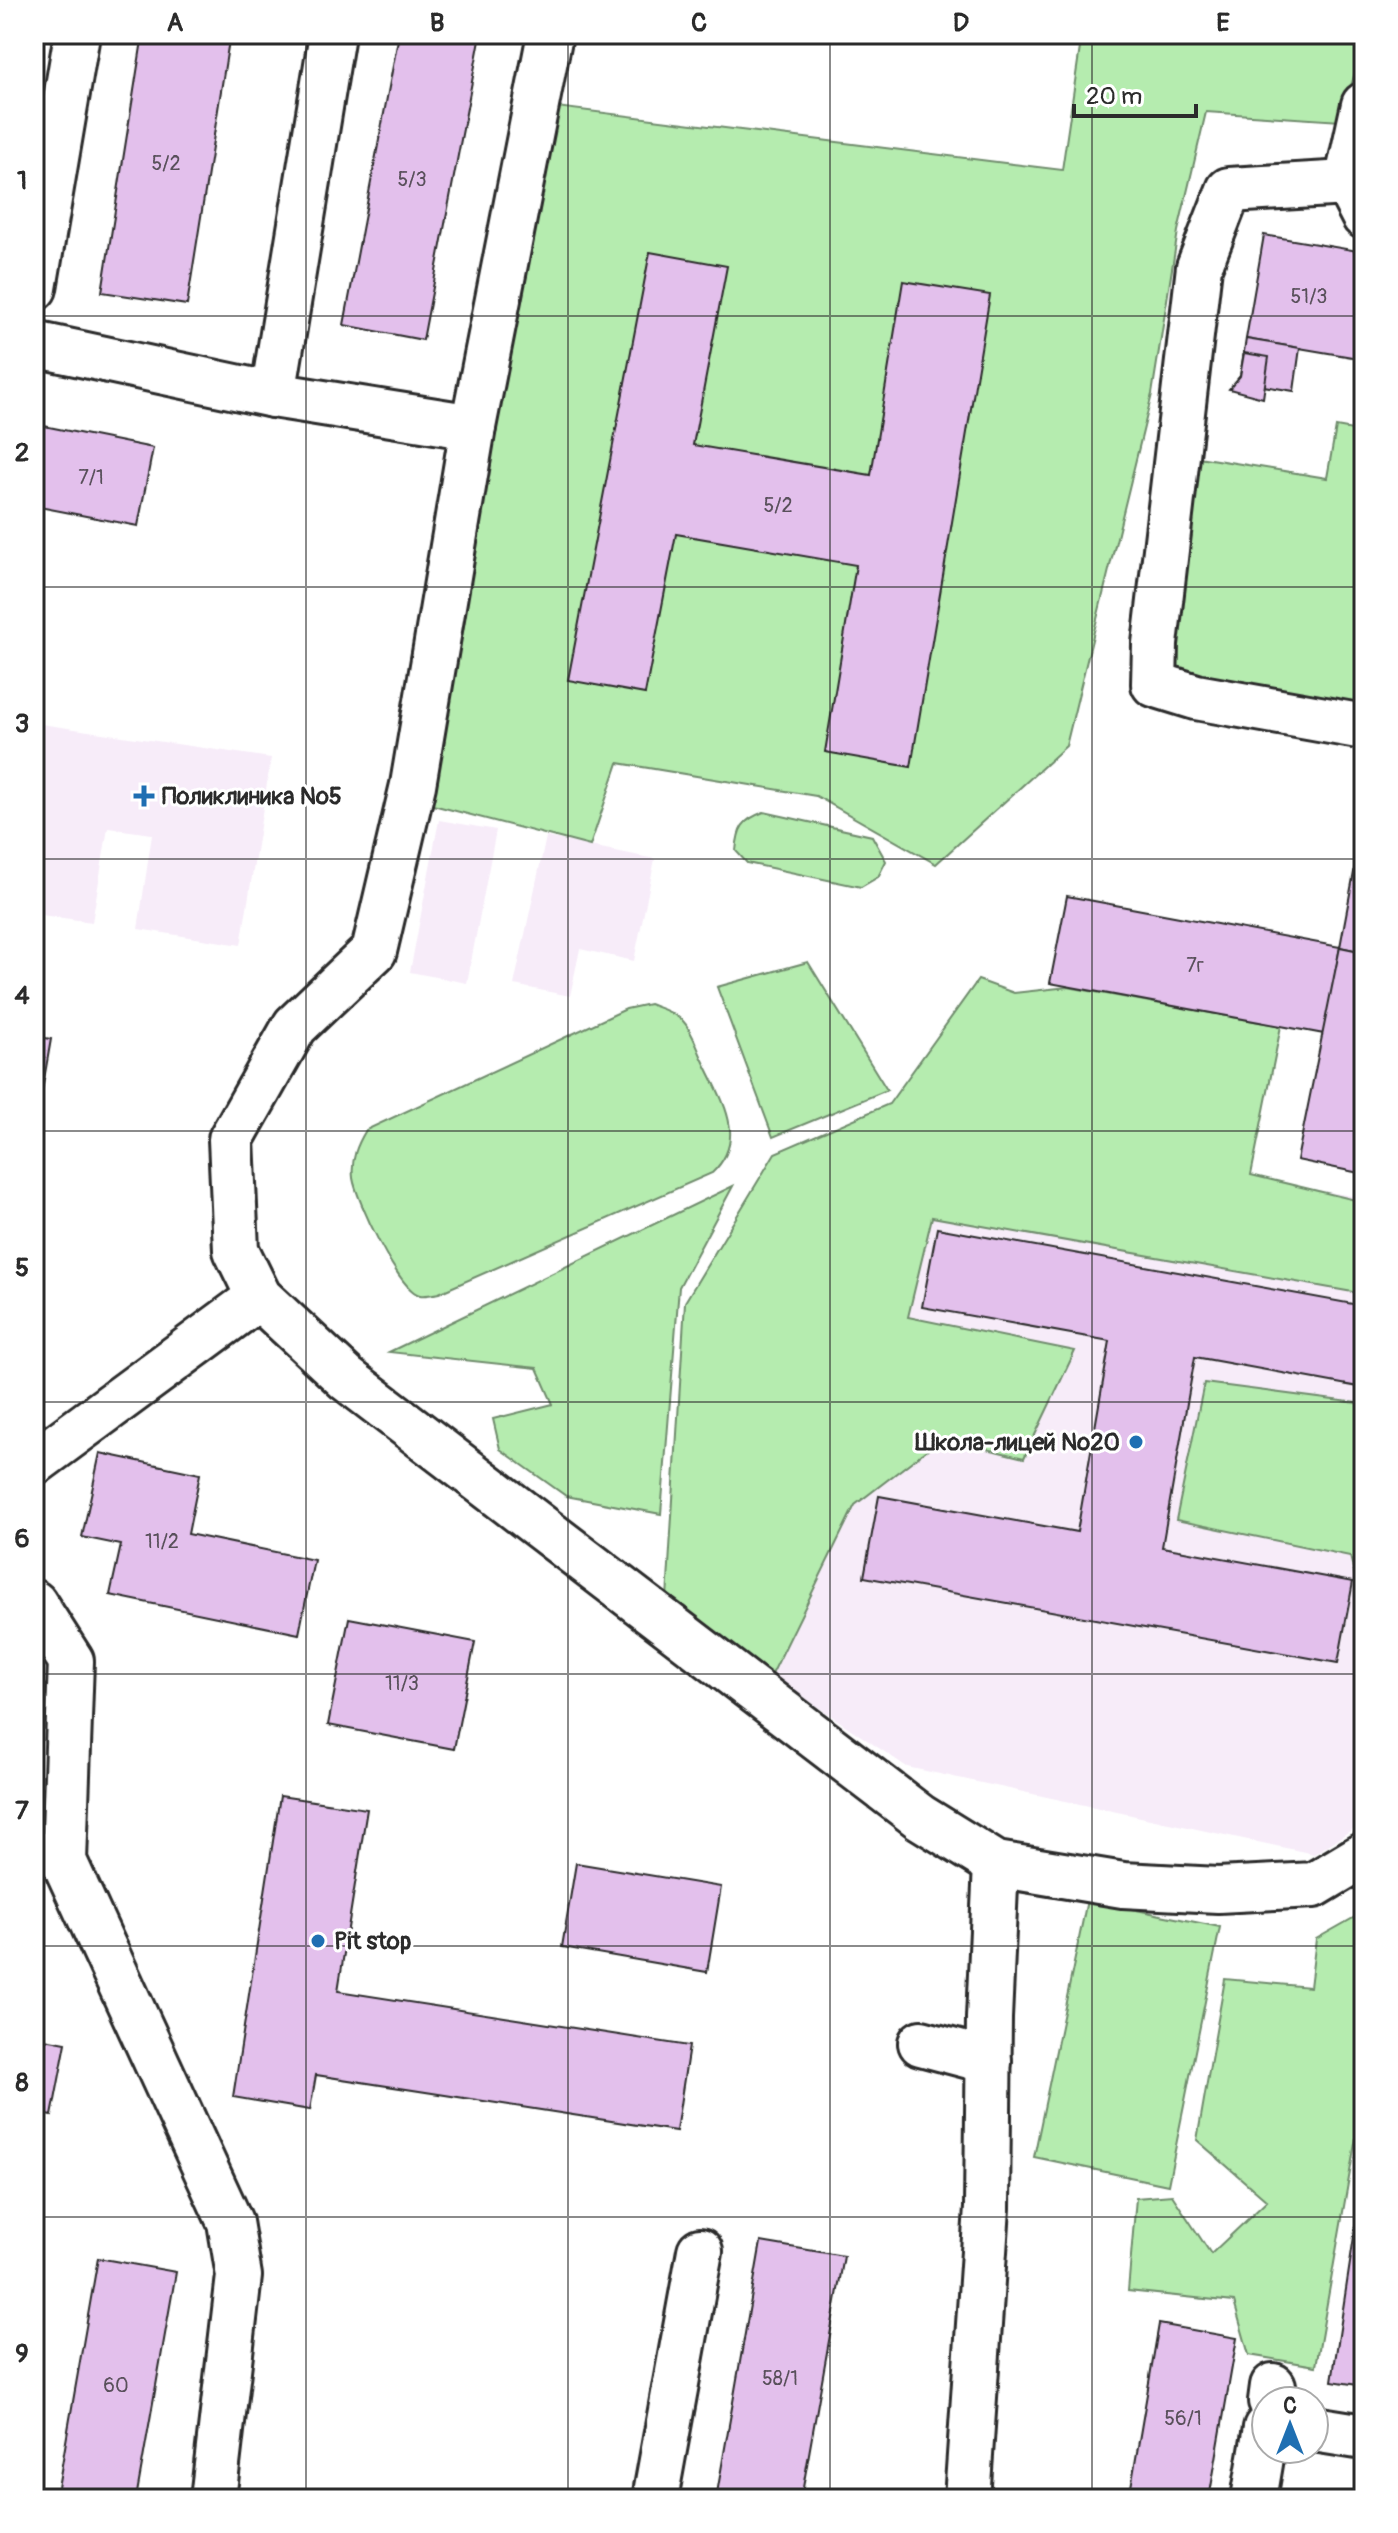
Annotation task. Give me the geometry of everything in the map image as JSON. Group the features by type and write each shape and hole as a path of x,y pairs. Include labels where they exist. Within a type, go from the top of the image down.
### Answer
{"street":[{"path":"34,288 77,34"},
{"path":"273,395 332,34"},
{"path":"550,34 473,427 413,785 374,951 295,1026 231,1139 236,1250 259,1297 347,1379 913,1812 996,1864 1123,1885 1218,1890 1314,1885 1364,1855"},
{"path":"1364,105 1356,199 1229,190 1199,267 1155,644 1154,684 1196,697 1364,727"},
{"path":"34,344 273,395 473,427"},
{"path":"34,1463 259,1297"},
{"path":"34,1603 71,1661 64,1861 230,2222 239,2276 213,2499"},
{"path":"967,2499 987,2208 996,1864"},
{"path":"921,2043 989,2061"},
{"path":"655,2499 700,2251"},
{"path":"1330,2432 1364,2437"},
{"path":"1254,2499 1260,2465"}],"shaded area":[{"path":"34,723 271,758 241,945 138,929 152,834 108,828 92,922 34,914"},
{"path":"439,820 496,830 467,983 410,972"},
{"path":"546,837 655,859 634,961 580,949 570,996 514,985"},
{"path":"909,1146 1295,1186 1364,1198 1364,1822 1314,1854 907,1767 772,1676"}],"green space":[{"path":"1082,34 1359,34 1364,41 1341,121 1206,112 1178,231 1152,394 1066,746 936,864 816,796 618,763 590,846 429,804 549,106 1062,170"},
{"path":"1336,427 1364,432 1364,712 1172,672 1198,457 1327,478"},
{"path":"764,812 872,836 886,861 878,877 861,887 747,863 736,851 738,836 746,822"},
{"path":"808,962 887,1090 773,1137 717,987"},
{"path":"978,980 1014,993 1068,987 1281,1026 1251,1175 1364,1202 1364,1294 932,1217 908,1317 1075,1351 1024,1458 942,1438 855,1505 762,1695 666,1615 685,1302 775,1153 889,1104"},
{"path":"649,1004 679,1018 692,1034 728,1118 729,1146 723,1160 712,1173 439,1293 420,1295 411,1290 390,1262 356,1189 354,1158 366,1130 626,1009"},
{"path":"733,1186 679,1287 661,1514 566,1496 500,1449 493,1419 553,1404 537,1368 389,1352"},
{"path":"1204,1383 1364,1404 1364,1614 1350,1556 1176,1520"},
{"path":"1087,1900 1220,1927 1168,2185 1034,2157"},
{"path":"1364,1912 1364,2092 1316,2366 1249,2355 1234,2302 1128,2291 1136,2198 1172,2195 1211,2254 1267,2201 1197,2140 1225,1979 1310,1987 1316,1939"}],"building":[{"path":"143,34 230,34 187,305 102,292"},
{"path":"399,34 481,34 423,340 344,325"},
{"path":"1264,235 1364,252 1364,359 1246,339"},
{"path":"650,252 727,266 693,445 871,475 903,281 990,295 911,767 825,752 856,565 676,534 645,694 568,680"},
{"path":"1246,339 1300,348 1294,391 1239,382"},
{"path":"1244,353 1269,357 1263,398 1229,389 1240,376"},
{"path":"34,424 153,448 138,526 34,506"},
{"path":"1364,819 1364,952 1340,947"},
{"path":"1067,896 1340,947 1324,1034 1050,983"},
{"path":"1340,947 1364,952 1364,1174 1297,1160"},
{"path":"34,1036 51,1039 34,1137"},
{"name":"Школа-лицей №20","path":"937,1228 1364,1306 1364,1388 1195,1357 1162,1547 1353,1582 1338,1663 864,1577 879,1496 1077,1532 1110,1341 922,1307"},
{"path":"100,1453 200,1474 188,1534 314,1560 299,1634 110,1595 121,1545 82,1537"},
{"path":"349,1618 475,1642 454,1749 328,1725"},
{"path":"280,1796 367,1809 338,1991 689,2046 676,2131 316,2075 310,2110 233,2097"},
{"path":"576,1863 721,1887 707,1972 562,1947"},
{"path":"34,2037 66,2043 52,2116 34,2112"},
{"path":"1364,2171 1364,2386 1332,2381"},
{"path":"761,2242 844,2256 801,2499 716,2499"},
{"path":"98,2258 176,2272 136,2499 56,2499"},
{"path":"1159,2324 1237,2338 1209,2499 1129,2499"}],"place":[{"name":"Поликлиника №5","path":"144,796"},
{"name":"Школа-лицей №20","path":"1136,1442"},
{"name":"Pit stop","path":"318,1941"}]}
